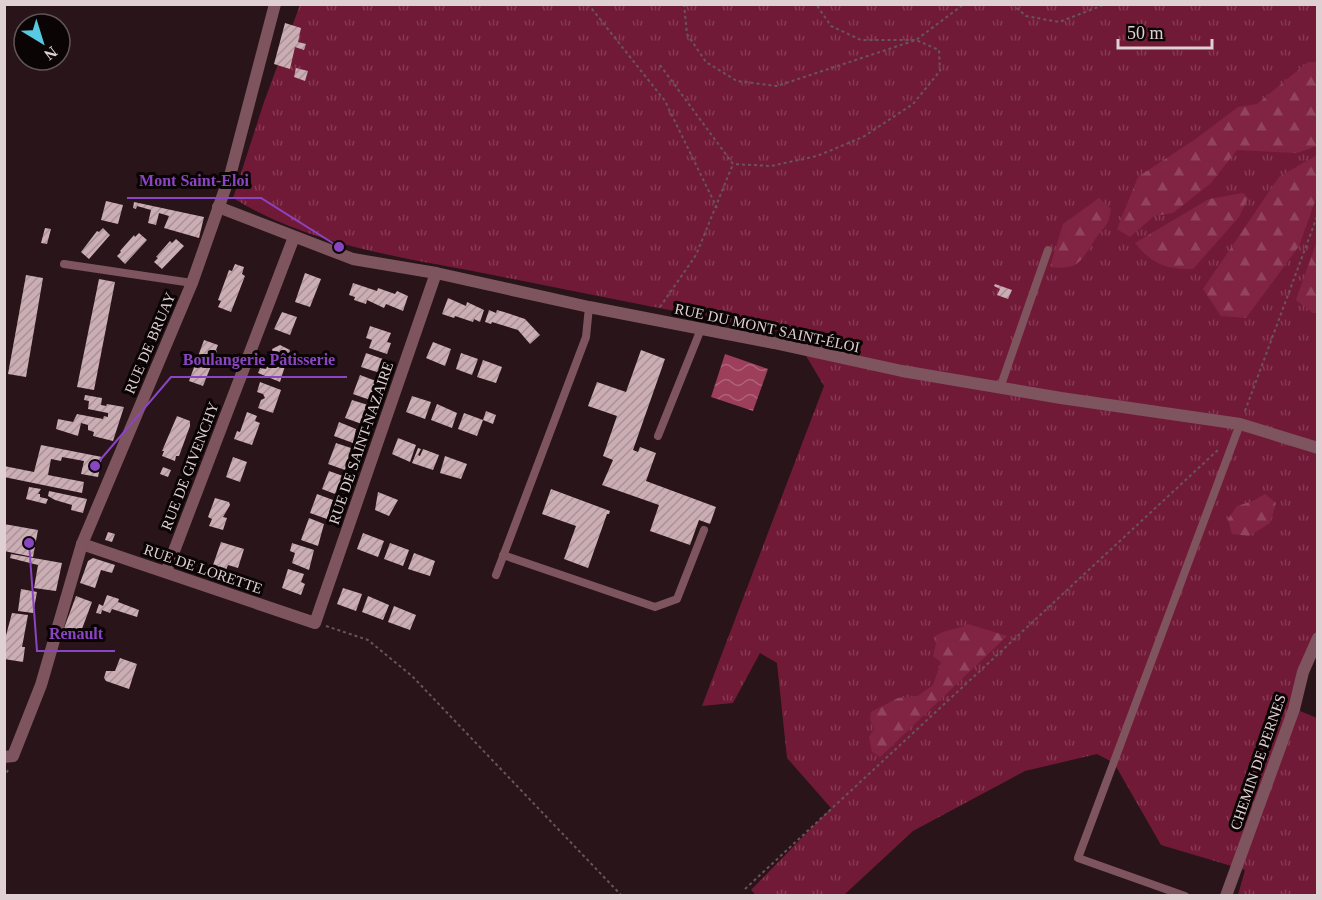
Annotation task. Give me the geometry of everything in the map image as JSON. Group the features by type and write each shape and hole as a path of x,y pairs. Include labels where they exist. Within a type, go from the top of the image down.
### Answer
{"street":[{"name":"RUE DE BRUAY","path":"9,756 41,685 82,544 192,283 231,172 275,4"},
{"name":"RUE DU MONT SAINT-ÉLOI","path":"218,207 353,259 436,273 902,371 1240,424 1317,448"},
{"name":"RUE DE GIVENCHY","path":"166,572 294,237"},
{"name":"RUE DE SAINT-NAZAIRE","path":"315,623 436,273"},
{"name":"RUE DE LORETTE","path":"82,544 315,623"},
{"name":"CHEMIN DE PERNES","path":"1226,896 1294,709 1303,672 1317,638"}],"lane":[{"path":"1000,388 1048,250"},
{"path":"64,264 192,283"},
{"path":"496,575 586,337 589,307"},
{"path":"658,436 701,329"},
{"path":"1185,896 1078,858 1240,424"},
{"path":"503,555 655,607 677,599 704,530"}],"path":[{"path":"588,4 665,101 717,208"},
{"path":"684,4 687,34 706,62 737,81 777,86 916,40 964,4"},
{"path":"733,164 771,166 817,156 863,137 913,104 940,71 939,50 916,40 861,40 831,26 816,4"},
{"path":"1012,4 1026,16 1059,22 1106,4"},
{"path":"660,65 733,164"},
{"path":"652,319 696,255 733,164"},
{"path":"1240,424 1317,214"},
{"path":"745,889 1219,449"},
{"path":"315,623 368,640 412,676 622,896"}],"green space":[{"path":"300,5 1317,5 1318,638 1295,709 1317,718 1317,895 1238,895 1245,870 1161,845 1114,763 1097,754 1025,771 913,831 844,895 756,895 751,890 831,808 787,758 777,663 760,653 733,703 702,706 824,386 793,334 361,249 295,228 263,215 233,198 264,102"},
{"path":"1308,62 1317,62 1317,146 1297,153 1237,150 1211,183 1173,213 1154,216 1130,237 1117,229 1138,177 1197,138 1238,107 1257,104"},
{"path":"1317,155 1317,196 1299,246 1246,318 1221,316 1203,289 1279,177"},
{"path":"1243,193 1248,198 1239,217 1193,269 1168,267 1154,261 1135,243 1209,199"},
{"path":"1099,198 1111,209 1106,225 1079,262 1068,267 1050,267 1063,224"},
{"path":"1317,241 1317,313 1313,313 1296,300"},
{"path":"1265,494 1276,503 1270,523 1249,536 1232,534 1228,519 1237,506"},
{"path":"968,624 1007,636 880,757 872,752 869,737 874,729 870,719 871,712 898,698 918,696 933,685 941,662 933,656 936,644 934,637"}],"water":[{"path":"725,354 768,369 753,411 711,397"}],"building":[{"path":"285,23 301,28 298,42 306,44 304,50 295,47 290,69 274,64"},
{"path":"296,68 308,71 305,81 294,77"},
{"path":"106,201 123,205 118,224 101,220"},
{"path":"134,202 204,217 199,238 164,228 169,216 159,213 156,225 148,223 151,210 137,206 136,209 133,208"},
{"path":"45,228 51,229 47,244 41,243"},
{"path":"103,228 110,235 89,259 81,252 97,231"},
{"path":"139,233 147,240 125,264 117,256 134,235 135,237"},
{"path":"176,239 184,246 162,269 154,262 158,258 156,257 170,241 172,243"},
{"path":"235,264 244,267 242,274 245,276 231,312 218,307 221,301 218,300 229,270 232,271"},
{"path":"305,273 321,279 310,307 295,302"},
{"path":"26,275 43,278 26,377 8,374"},
{"path":"99,279 115,282 94,390 77,387"},
{"path":"353,283 377,291 378,288 395,294 397,291 408,296 403,311 386,304 384,308 367,300 366,304 354,300 355,297 349,295"},
{"path":"995,284 1012,290 1008,299 997,295 1000,289 994,286"},
{"path":"448,298 466,306 467,302 484,310 480,322 442,314"},
{"path":"489,310 496,313 497,310 525,319 540,335 530,344 518,330 485,322"},
{"path":"282,312 297,317 290,335 274,329"},
{"path":"370,326 391,333 387,342 391,343 387,354 369,348 372,340 366,338"},
{"path":"204,340 218,345 203,386 189,381"},
{"path":"433,342 451,349 445,366 426,358"},
{"path":"280,345 290,350 280,382 258,373 260,368 266,369 273,353 272,349"},
{"path":"641,350 665,359 633,450 638,452 640,447 656,453 646,481 716,507 710,524 699,520 690,545 650,531 659,505 602,485 613,460 603,456 617,416 588,406 597,382 626,392"},
{"path":"366,353 383,359 380,373 361,367"},
{"path":"461,353 478,359 472,375 456,369"},
{"path":"483,360 502,367 496,383 477,377"},
{"path":"360,375 376,381 370,400 353,394"},
{"path":"260,382 281,390 273,413 258,408 261,400 265,398 263,394 257,392"},
{"path":"85,395 102,398 101,405 124,407 113,441 93,436 94,432 88,430 88,425 81,423 78,436 56,429 58,419 73,422 77,414 103,419 104,416 108,417 108,413 88,409 89,401 84,400"},
{"path":"412,396 431,402 425,419 406,412"},
{"path":"352,400 368,405 362,424 345,418"},
{"path":"437,404 457,413 452,428 431,420"},
{"path":"486,411 496,415 493,424 483,420"},
{"path":"247,412 257,416 255,421 260,423 252,445 234,439 237,431 240,432"},
{"path":"464,413 483,420 477,436 458,429"},
{"path":"177,416 190,421 190,426 175,461 162,456 164,451 162,451"},
{"path":"339,422 356,429 353,443 334,436"},
{"path":"398,438 416,445 410,462 392,454"},
{"path":"336,443 351,448 345,470 328,464"},
{"path":"41,445 102,457 98,477 81,474 84,461 62,457 61,461 51,459 48,475 84,482 82,493 4,477 4,466 34,472"},
{"path":"418,448 421,449 418,455 420,456 423,449 439,455 433,470 412,463"},
{"path":"445,456 467,464 461,479 440,473"},
{"path":"233,457 247,462 240,482 226,477"},
{"path":"163,467 171,470 168,477 160,474"},
{"path":"329,471 343,476 335,494 322,489"},
{"path":"29,487 41,489 38,494 48,499 46,504 26,499"},
{"path":"551,489 610,511 588,568 564,559 576,526 542,514"},
{"path":"49,491 87,499 83,513 71,510 72,505 48,496"},
{"path":"378,492 398,500 389,516 375,510"},
{"path":"317,494 333,500 327,519 310,513"},
{"path":"215,498 229,502 230,505 223,517 227,518 223,530 209,526 212,519 208,517"},
{"path":"309,518 324,524 318,546 301,540"},
{"path":"4,524 38,530 33,557 4,551"},
{"path":"108,532 115,534 112,542 105,540"},
{"path":"363,533 384,541 378,557 357,549"},
{"path":"221,542 244,549 238,568 228,565 226,570 213,565"},
{"path":"292,543 314,550 309,570 292,563 295,553 290,551"},
{"path":"390,543 409,550 403,566 384,559"},
{"path":"414,553 435,561 430,576 408,569"},
{"path":"11,554 62,563 56,591 34,588 38,565 10,558"},
{"path":"93,558 115,565 112,573 101,570 95,588 80,583 88,561"},
{"path":"288,569 304,574 301,582 305,584 301,595 282,588"},
{"path":"343,588 362,594 356,611 337,604"},
{"path":"21,589 37,592 33,613 18,611"},
{"path":"107,595 139,610 137,617 112,609 110,613 102,610 101,614 96,613 99,604 103,606"},
{"path":"76,596 92,602 79,637 63,631"},
{"path":"368,596 389,605 383,620 362,612"},
{"path":"394,606 416,615 410,630 388,622"},
{"path":"12,613 28,615 22,647 25,647 23,662 4,659 4,643"},
{"path":"120,658 137,664 129,689 106,681 104,678 106,671 115,671"}],"place":[{"name":"Mont Saint-Eloi","path":"339,247"},
{"name":"Boulangerie Pâtisserie","path":"95,466"},
{"name":"Renault","path":"29,543"}]}
